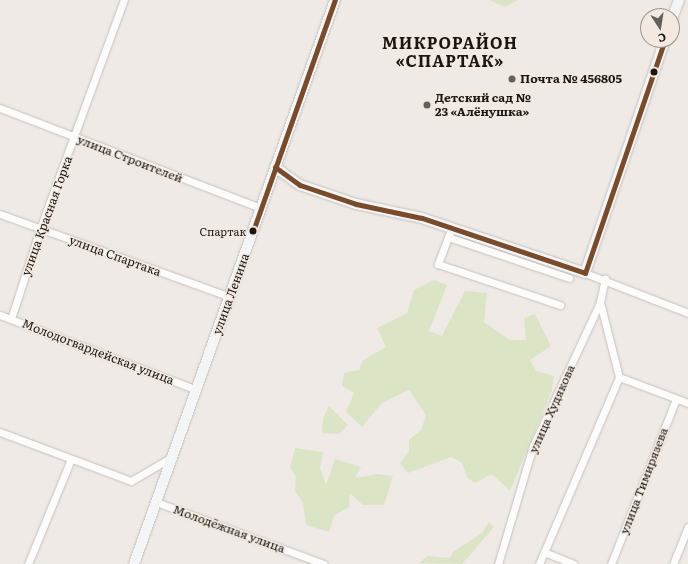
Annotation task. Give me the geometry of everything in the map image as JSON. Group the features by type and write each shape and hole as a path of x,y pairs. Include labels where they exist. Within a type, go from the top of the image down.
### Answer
{"main road":[{"name":"улица Ленина","path":"134,564 335,0"},
{"path":"275,167 300,185 586,273 661,48"}],"street":[{"name":"улица Красная Горка","path":"11,319 40,229 75,138 124,0"},
{"name":"улица Строителей","path":"0,108 261,208"},
{"name":"улица Спартака","path":"0,214 230,297"},
{"path":"560,306 438,264 450,232 569,278"},
{"path":"586,273 605,279 688,313"},
{"name":"улица Худякова","path":"498,564 533,446 600,302 605,279"},
{"path":"539,564 618,378 600,302"},
{"name":"Молодогвардейская улица","path":"0,315 197,390"},
{"path":"618,378 688,403"},
{"name":"улица Тимирязева","path":"611,564 676,398"},
{"path":"0,432 131,481 172,457"},
{"path":"28,564 71,459"},
{"name":"Молодёжная улица","path":"156,502 324,564"},
{"path":"673,564 688,527"},
{"path":"544,552 574,564"}],"green space":[{"path":"489,0 518,0 505,7"},
{"path":"434,280 447,285 429,331 442,336 465,291 487,293 484,322 510,340 526,340 524,318 535,314 551,346 530,360 536,371 554,376 552,390 510,491 492,474 475,483 467,477 462,463 451,457 408,473 400,463 409,451 409,440 421,430 426,415 409,390 382,403 362,427 346,412 354,393 342,386 344,373 359,370 362,361 386,347 377,328 407,313 414,290"},
{"path":"329,406 348,425 339,434 322,433 323,418"},
{"path":"295,448 323,452 320,468 326,485 335,459 361,467 355,478 377,474 393,476 384,505 363,505 350,494 349,507 334,516 329,532 306,525 303,503 295,491 296,477 290,468"},
{"path":"489,522 494,527 462,564 419,563 427,556 450,558 453,552 482,533"}],"transit line":[{"path":"253,231 335,0"},
{"path":"275,167 300,185 356,204 422,218 585,273 662,48"}],"place":[{"name":"Почта № 456805","path":"512,79"},
{"name":"Детский сад № 23 «Алёнушка»","path":"427,105"},
{"name":"Спартак","path":"253,231"}],"district":[{"name":"МИКРОРАЙОН «СПАРТАК»","path":"450,51"}]}
